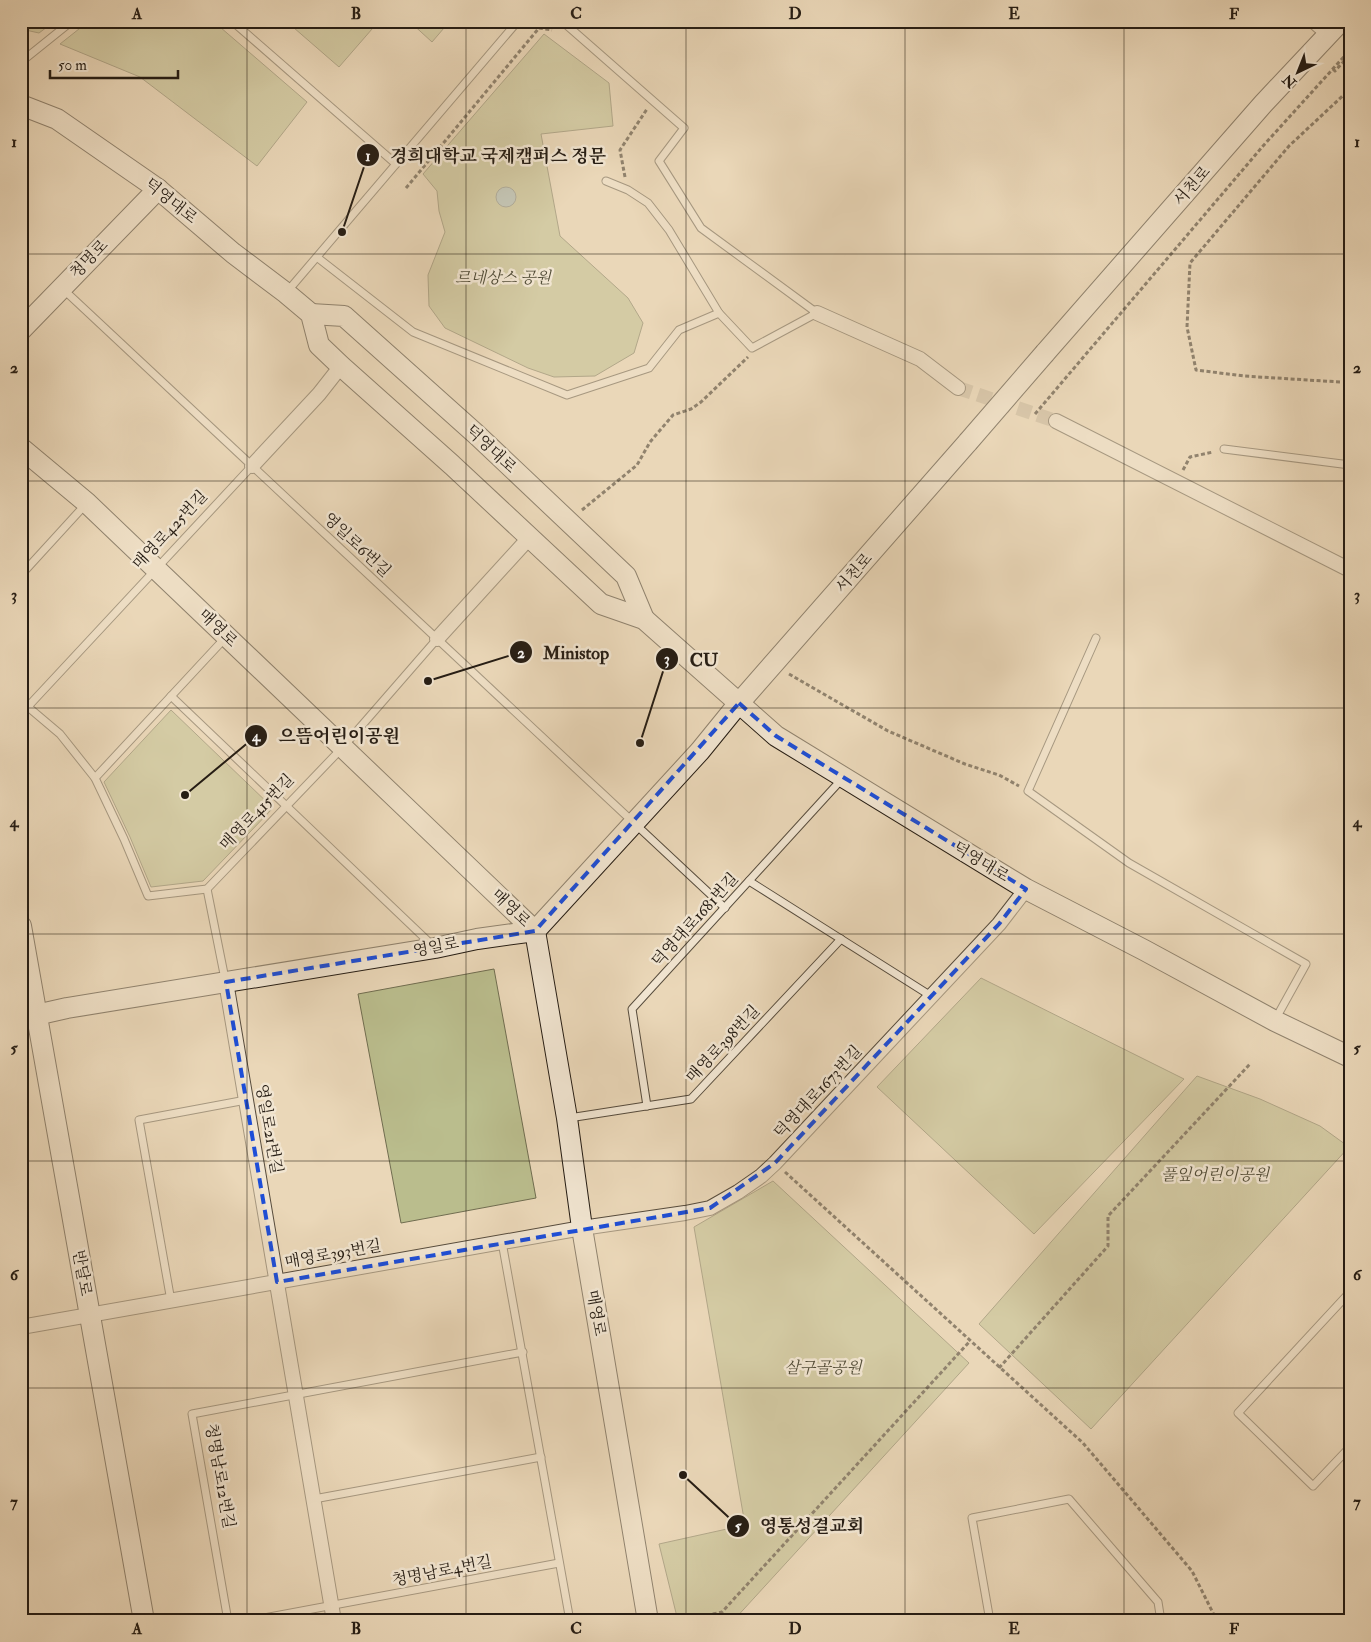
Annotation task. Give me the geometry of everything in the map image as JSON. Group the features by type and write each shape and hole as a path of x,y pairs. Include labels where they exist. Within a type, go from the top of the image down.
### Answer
{"street":[{"name":"서천로","path":"739,703 1263,104 1341,21"},
{"name":"덕영대로","path":"21,105 57,118 158,189 232,252 286,293 311,314 319,345 452,465 601,604 644,619 776,736 1026,889 1275,1021 1350,1056"},
{"name":"청명로","path":"21,330 158,189"},
{"path":"817,313 920,359 958,388"},
{"name":"덕영대로","path":"311,314 344,316 477,435 626,576 644,619"},
{"name":"매영로425번길","path":"252,466 319,394 341,366"},
{"path":"1056,421 1350,570"},
{"name":"매영로","path":"21,448 87,503 535,931 567,1118 582,1228 648,1621"},
{"name":"매영로415번길","path":"437,639 529,538"},
{"path":"535,931 700,752 739,703"},
{"name":"덕영대로1673번길","path":"582,1228 684,1214 710,1208 761,1176 999,924 1026,889"},
{"name":"반달로","path":"21,926 144,1621"},
{"name":"영일로","path":"36,1015 67,1008 435,948 477,939 535,931"},
{"name":"영일로21번길","path":"226,982 277,1282"},
{"name":"매영로393번길","path":"21,1327 582,1228"},
{"path":"277,1282 334,1621"}],"lane":[{"path":"21,62 72,21"},
{"path":"232,21 396,164"},
{"path":"286,293 318,258 518,21"},
{"path":"562,21 684,128 659,161 701,228 817,313 752,348 718,313 669,230 648,203 628,190 606,181"},
{"path":"1118,21 1121,24 1123,21"},
{"path":"1308,21 1325,36"},
{"path":"318,258 413,332 567,395 648,368 679,330 718,313"},
{"name":"영일로6번길","path":"62,288 725,908"},
{"path":"1224,449 1350,465"},
{"name":"매영로425번길","path":"21,714 252,466"},
{"path":"22,572 87,503"},
{"path":"95,778 226,636"},
{"path":"1096,638 1028,791 1129,863 1306,964 1275,1021"},
{"name":"매영로415번길","path":"207,889 343,748 437,639"},
{"path":"171,696 435,948"},
{"path":"21,700 60,734 95,778 148,896 207,889 226,982"},
{"name":"덕영대로1681번길","path":"648,1106 632,1009 844,778"},
{"path":"749,881 931,996"},
{"name":"매영로398번길","path":"567,1118 691,1099 841,939"},
{"path":"171,1301 139,1120 246,1100"},
{"path":"502,1242 570,1621"},
{"path":"1350,1292 1238,1413 1313,1486 1350,1447"},
{"path":"296,1394 523,1352"},
{"name":"청명남로12번길","path":"228,1621 192,1414 296,1394"},
{"path":"314,1499 541,1457"},
{"path":"990,1621 972,1518 1069,1499 1158,1602 1161,1621"},
{"name":"청명남로4번길","path":"331,1605 559,1563"},
{"path":"248,1621 331,1605"}],"path":[{"path":"406,188 539,28 551,28"},
{"path":"1035,414 1244,168 1350,50"},
{"path":"1333,68 1335,71 1346,59 1350,62"},
{"path":"1340,382 1244,376 1196,370 1187,327 1190,263 1289,146 1350,89"},
{"path":"628,190 620,150 653,100"},
{"path":"568,521 636,465 650,442 673,415 691,409 701,402 746,360"},
{"path":"1176,482 1190,458 1224,449"},
{"path":"773,665 888,731 965,764 999,776 1028,791"},
{"path":"999,1368 1108,1246 1108,1216 1250,1064"},
{"path":"775,1163 1084,1443 1192,1571 1217,1621"},
{"path":"681,1621 722,1612 970,1341"}],"highlighted area":[{"path":"739,703 776,736 1026,889 999,924 775,1163 710,1208 277,1282 226,982 535,931"}],"green space":[{"path":"21,21 55,21 39,33 21,29"},
{"path":"89,21 213,21 307,102 257,166 140,77 60,44"},
{"path":"286,21 379,21 339,67"},
{"path":"409,21 450,21 432,42"},
{"name":"르네상스 공원","path":"544,34 609,83 613,126 541,134 560,236 628,298 643,323 634,353 595,376 554,377 528,368 445,328 429,306 428,275 445,232 439,211 437,191 423,174"},
{"path":"171,710 273,808 203,881 151,887 104,782"},
{"path":"494,969 536,1198 401,1223 358,994"},
{"path":"981,978 1184,1079 1034,1234 877,1087"},
{"name":"풀잎어린이공원","path":"1197,1076 1260,1099 1320,1126 1349,1147 1091,1429 979,1324"},
{"name":"살구골공원","path":"773,1181 969,1363 733,1621 678,1621 659,1544 745,1525 694,1227"}],"water":[{"path":"506,187 513,190 516,197 513,204 506,207 499,204 496,197 499,190"}],"tunnel":[{"path":"958,388 1056,421"}],"place":[{"name":"경희대학교 국제캠퍼스 정문","path":"342,232"},
{"name":"Ministop","path":"428,681"},
{"name":"CU","path":"640,743"},
{"name":"으뜸어린이공원","path":"185,795"},
{"name":"영통성결교회","path":"683,1475"}]}
